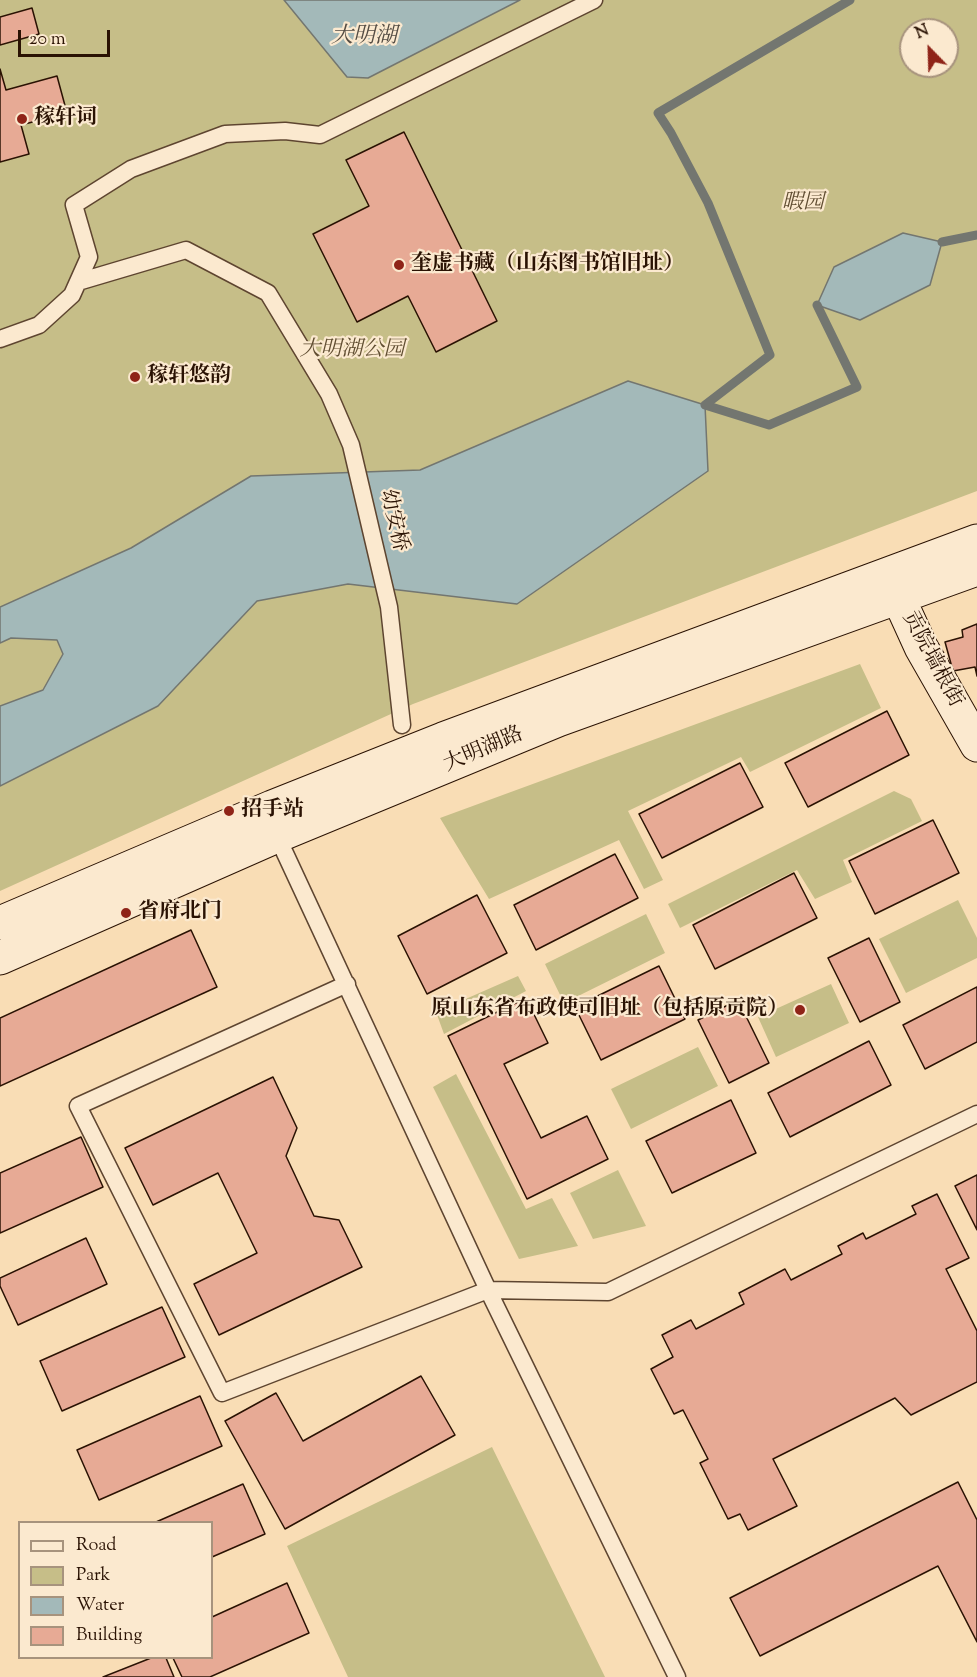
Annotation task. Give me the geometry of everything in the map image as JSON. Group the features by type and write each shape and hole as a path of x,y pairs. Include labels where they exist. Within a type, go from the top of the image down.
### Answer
{"main road":[{"name":"大明湖路","path":"0,958 277,837 558,720 893,586 977,541"},
{"name":"大明湖路","path":"0,923 264,811 432,743 893,586 977,569"},
{"name":"贡院墙根街","path":"893,586 921,647 977,745"}],"lane":[{"path":"0,339 39,325 72,295 89,257 74,205 131,170 225,134 285,131 320,135 594,0"},
{"name":"幼安桥","path":"78,282 186,250 268,293 329,394 351,445 389,607 402,725"},
{"path":"277,837 488,1290 677,1677"},
{"path":"347,984 78,1106 222,1393 488,1290 608,1292 977,1114"}],"green space":[{"name":"大明湖公园","path":"0,0 977,0 977,491 413,704 0,891"},
{"path":"860,664 881,708 750,772 741,757 628,811 663,880 644,889 619,840 489,899 440,818"},
{"path":"894,791 911,799 922,821 843,860 852,882 815,899 797,870 680,928 668,904"},
{"path":"958,900 977,938 977,958 906,993 879,939"},
{"path":"646,914 665,953 564,1003 545,964"},
{"path":"518,976 526,991 444,1034 436,1012"},
{"path":"831,984 849,1023 776,1057 758,1017"},
{"path":"698,1047 718,1086 631,1129 611,1089"},
{"path":"456,1074 526,1209 552,1198 578,1246 519,1259 433,1087"},
{"path":"618,1170 646,1226 593,1239 570,1193"},
{"path":"492,1447 605,1677 348,1677 287,1546"}],"water":[{"name":"大明湖","path":"284,0 520,0 368,78 347,77"},
{"path":"903,233 942,242 930,285 860,320 817,305 834,267"},
{"path":"628,381 705,405 708,471 517,604 348,584 257,601 158,706 0,786 0,706 43,690 63,654 57,640 11,638 0,643 0,607 131,548 251,476 420,470"}],"building":[{"path":"32,8 39,34 0,45 0,17"},
{"name":"稼轩词","path":"0,69 6,90 57,76 67,113 21,125 29,154 0,162"},
{"name":"奎虚书藏（山东图书馆旧址）","path":"404,132 497,321 436,352 408,296 357,322 313,234 369,206 346,160"},
{"path":"977,624 977,676 975,667 953,671 945,642 963,637 962,630"},
{"path":"887,711 909,755 808,807 785,763"},
{"path":"740,763 763,807 662,858 639,814"},
{"path":"933,820 959,873 875,914 849,861"},
{"path":"615,854 638,898 536,950 514,905"},
{"path":"794,873 817,918 715,969 693,925"},
{"path":"477,895 507,953 427,994 398,936"},
{"path":"191,930 217,987 0,1086 0,1018"},
{"path":"869,938 900,1002 860,1022 828,958"},
{"path":"659,966 685,1019 601,1060 575,1007"},
{"path":"977,987 977,1042 925,1069 903,1025"},
{"path":"526,998 548,1043 504,1064 541,1138 587,1116 608,1159 527,1199 448,1036"},
{"path":"738,1000 769,1063 729,1083 698,1020"},
{"path":"869,1041 891,1085 790,1137 768,1093"},
{"path":"273,1077 297,1128 286,1156 314,1216 339,1220 362,1267 219,1335 194,1284 257,1253 218,1173 153,1205 125,1148"},
{"path":"731,1100 756,1153 672,1193 646,1141"},
{"path":"81,1137 103,1187 0,1233 0,1173"},
{"path":"977,1175 977,1230 955,1186"},
{"path":"937,1194 969,1258 946,1269 977,1331 977,1382 911,1415 895,1398 773,1459 797,1506 748,1530 740,1514 728,1519 700,1463 708,1459 683,1410 674,1414 651,1369 673,1357 662,1335 691,1320 696,1329 744,1304 739,1293 785,1269 791,1280 842,1254 838,1246 863,1233 866,1239 916,1214 912,1206"},
{"path":"86,1238 107,1284 18,1325 0,1286 0,1278"},
{"path":"162,1307 185,1357 62,1411 40,1361"},
{"path":"421,1376 455,1435 285,1529 225,1421 276,1393 303,1441"},
{"path":"200,1396 222,1446 99,1500 77,1450"},
{"path":"958,1482 977,1520 977,1642 938,1566 760,1656 730,1598"},
{"path":"243,1484 265,1534 213,1557 213,1521 158,1521"},
{"path":"287,1583 309,1633 210,1677 182,1677 173,1659 213,1659 213,1617"},
{"path":"148,1659 166,1659 174,1677 103,1677"}],"waterway":[{"path":"705,405 770,355 708,203 658,113 850,0"},
{"path":"942,242 977,235"},
{"path":"705,405 769,425 857,387 817,305"}],"place":[{"name":"稼轩词","path":"22,119"},
{"name":"奎虚书藏（山东图书馆旧址）","path":"399,265"},
{"name":"稼轩悠韵","path":"135,377"},
{"name":"招手站","path":"229,811"},
{"name":"省府北门","path":"126,913"},
{"name":"原山东省布政使司旧址（包括原贡院）","path":"800,1010"}],"park label":[{"name":"暇园","path":"803,204"}]}
